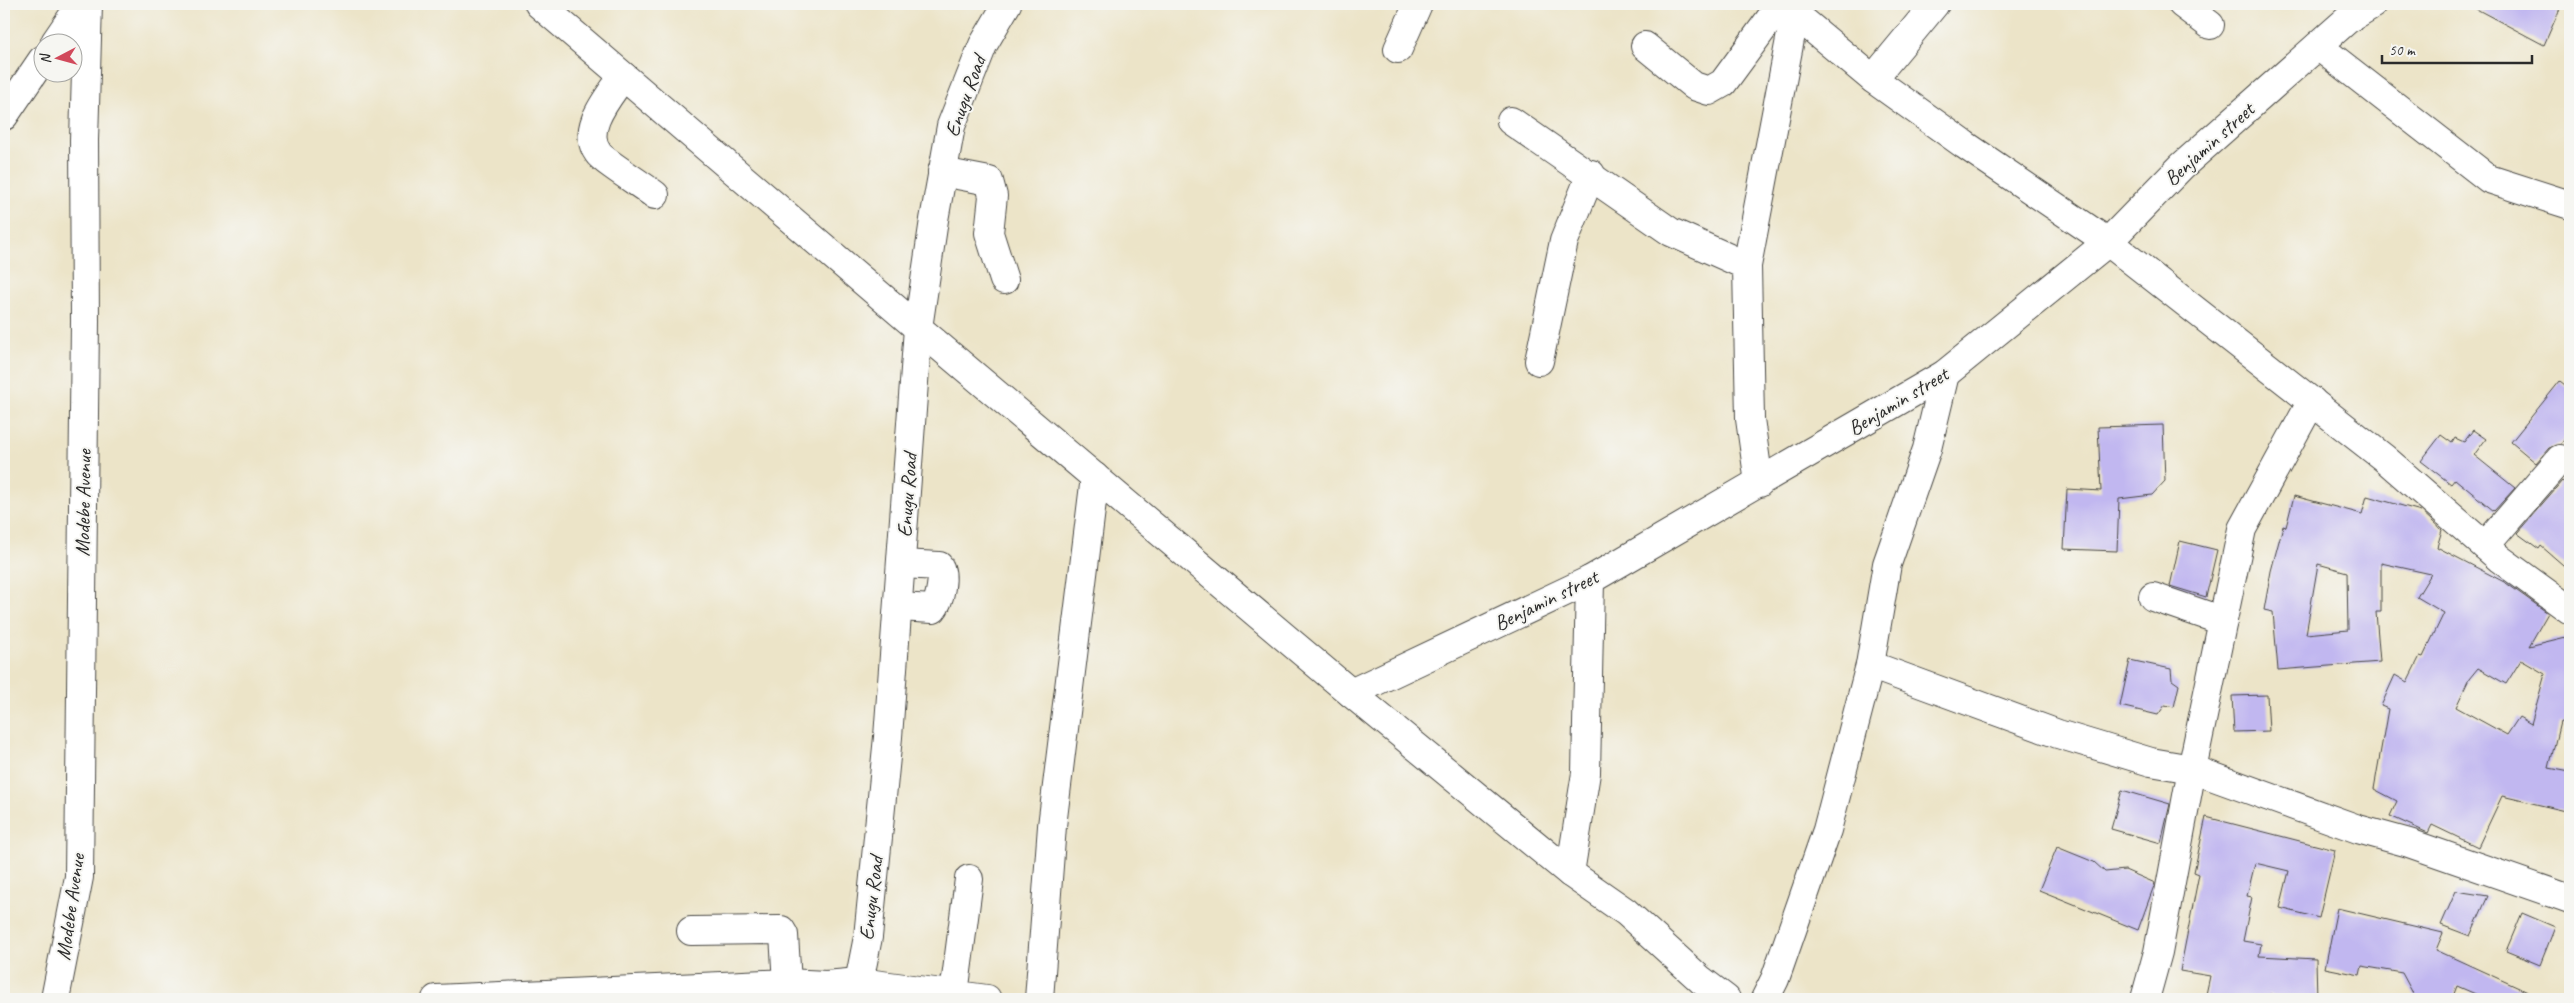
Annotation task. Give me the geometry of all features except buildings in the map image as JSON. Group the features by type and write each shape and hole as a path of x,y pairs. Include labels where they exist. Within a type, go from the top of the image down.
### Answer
{"street":[{"path":"62,32 81,4"},
{"name":"Modebe Avenue","path":"55,999 79,877 85,321 84,140 88,4"},
{"path":"539,4 918,328 1351,693 1570,873 1626,912 1699,990 1726,999"},
{"name":"Enugu Road","path":"859,991 868,937 888,737 918,328 951,126 983,45 1007,4"},
{"path":"1398,49 1418,4"},
{"path":"1873,78 1935,4"},
{"path":"2182,4 2210,25"},
{"name":"Benjamin street","path":"1351,693 1590,580 1945,374 2108,242 2182,166 2347,20 2373,4"},
{"path":"1787,7 1873,78 1965,145 2108,242 2384,458 2484,546 2570,610"},
{"path":"1645,46 1694,86 1709,91 1723,83 1787,7"},
{"path":"1759,483 1750,419 1747,266 1787,7"},
{"path":"2318,46 2489,179 2570,205"},
{"path":"4,116 32,75"},
{"path":"623,76 598,113 592,134 598,153 655,194"},
{"path":"1511,121 1591,174 1671,232 1747,266"},
{"path":"942,172 989,181 993,196 989,233 1004,280"},
{"path":"1538,361 1564,241 1591,174"},
{"path":"1765,999 1775,979 1827,830 1870,665 1887,564 1927,449 1945,374"},
{"path":"2145,999 2158,952 2192,769 2242,529 2312,401"},
{"path":"2484,546 2560,459"},
{"path":"1039,999 1052,826 1095,477"},
{"path":"899,607 933,609 937,605 942,575 939,566 902,564"},
{"path":"1570,873 1586,773 1590,580"},
{"path":"2153,597 2223,621"},
{"path":"1870,665 2058,734 2151,762 2192,769 2358,829 2409,843 2570,899"},
{"path":"954,994 970,879"},
{"path":"692,931 781,930 784,935 769,989"},
{"path":"436,999 637,995 769,989 821,992 859,991 954,994 987,999"}]}
